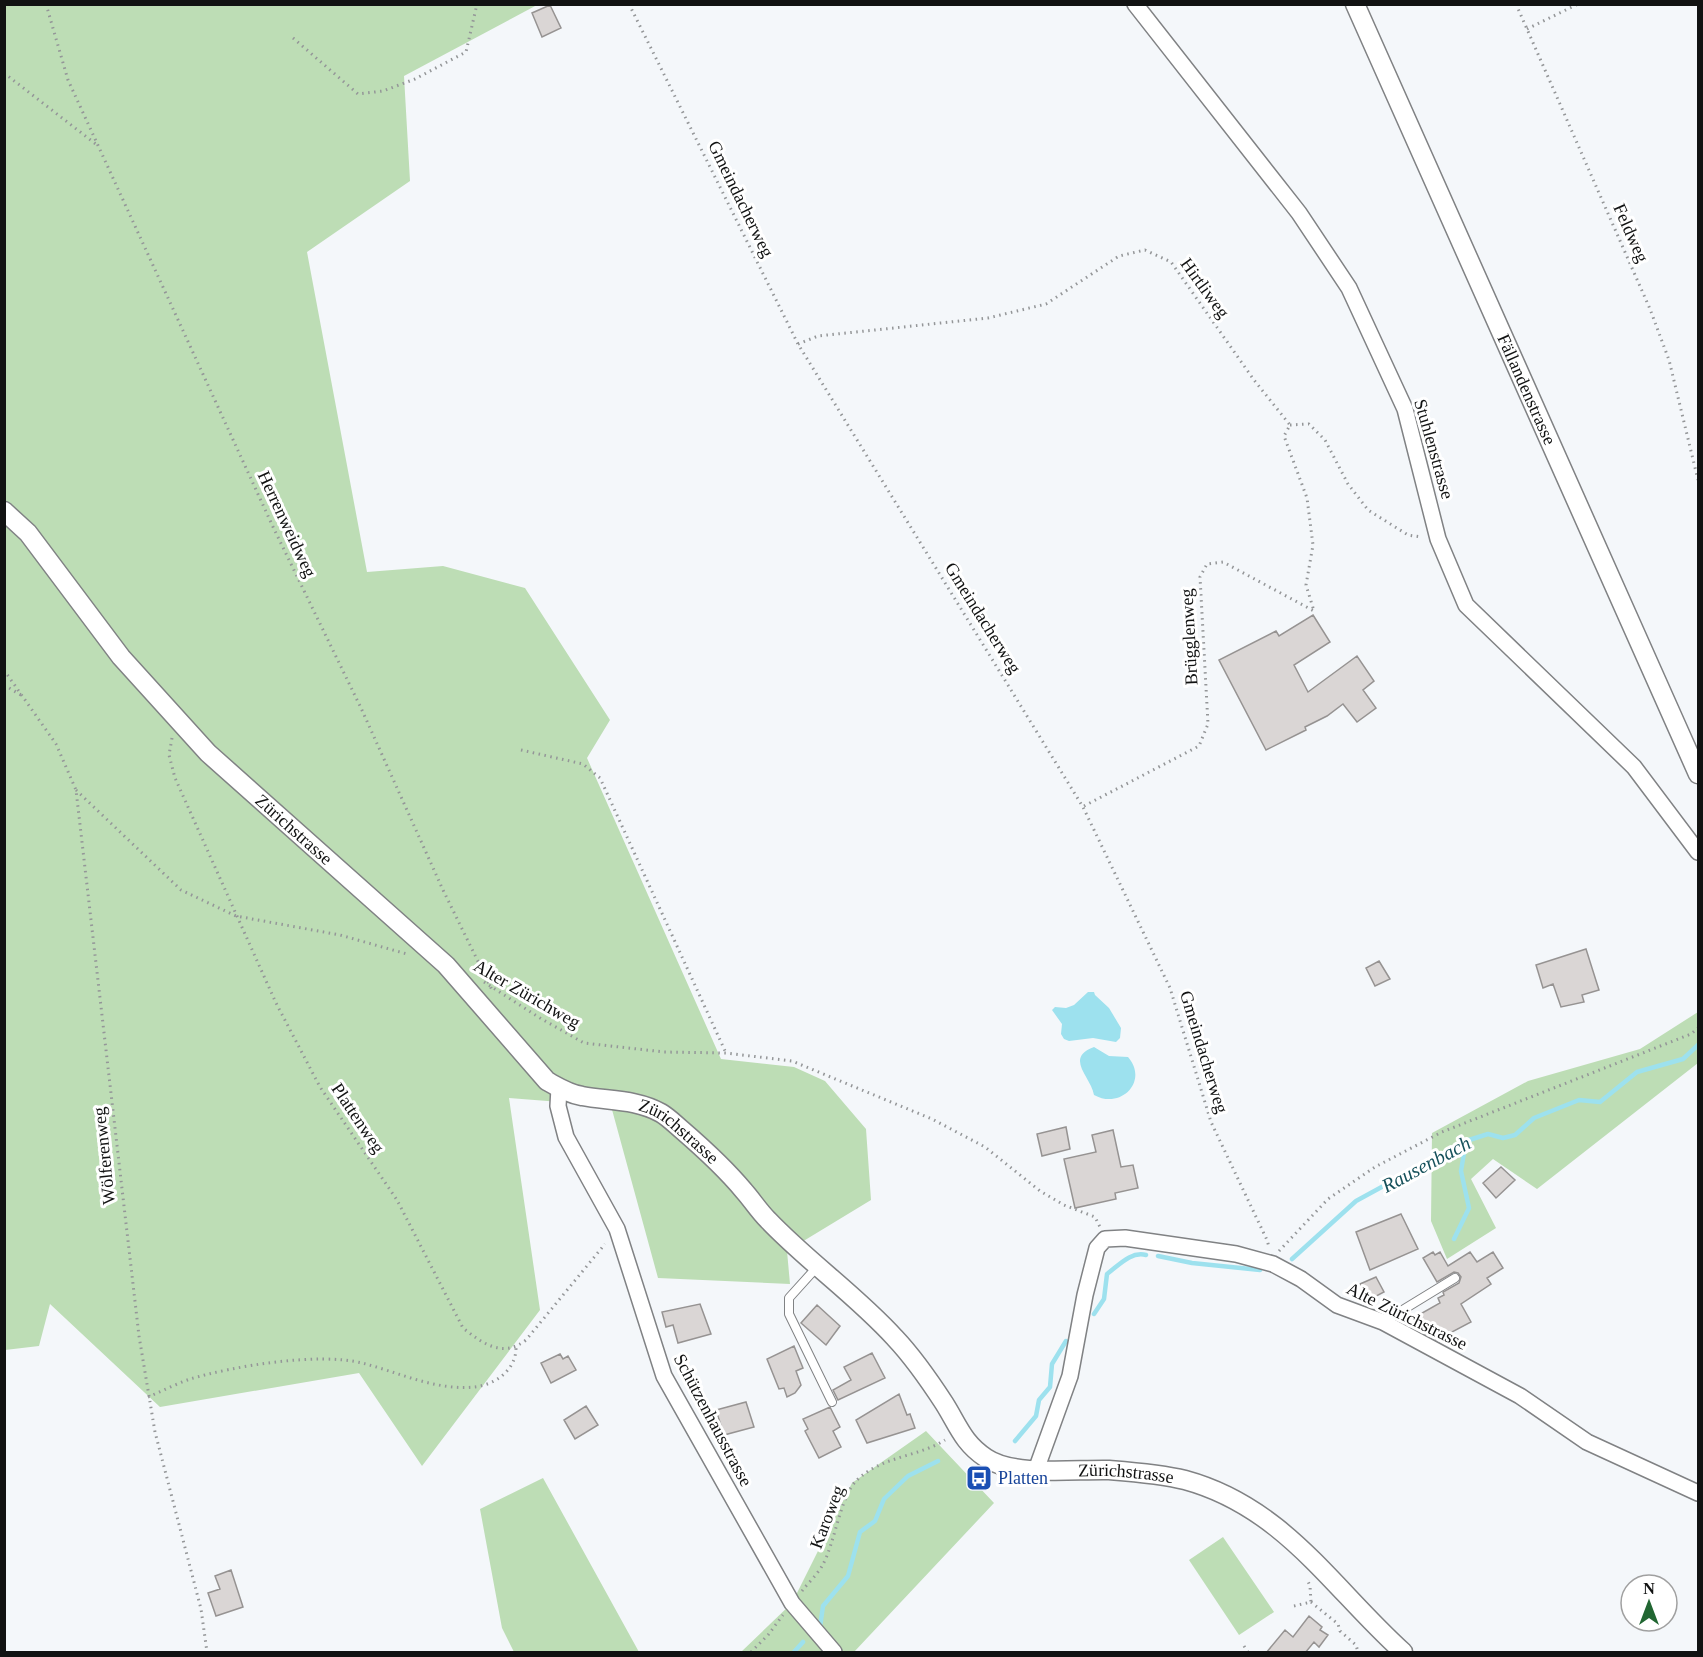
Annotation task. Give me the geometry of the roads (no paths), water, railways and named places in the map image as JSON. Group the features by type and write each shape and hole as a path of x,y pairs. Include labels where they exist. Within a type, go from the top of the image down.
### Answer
{"street":[{"name":"Stuhlenstrasse","path":"1135,4 1299,213 1349,288 1405,410 1438,539 1466,605 1634,767 1698,852"},
{"name":"Fällandenstrasse","path":"1355,4 1698,774"},
{"name":"Zürichstrasse","path":"4,511 28,533 121,657 208,753 446,965 547,1082 582,1096 628,1101 661,1113 708,1152 765,1218 896,1338 933,1385 959,1431 970,1445 995,1463 1035,1470 1111,1470 1185,1480 1239,1501 1273,1523 1306,1553 1403,1653"},
{"name":"Schützenhausstrasse","path":"559,1088 558,1106 567,1137 617,1229 664,1376 792,1603 834,1653"},
{"name":"Alte Zürichstrasse","path":"1035,1470 1070,1376 1096,1248 1105,1239 1125,1238 1236,1254 1273,1264 1301,1279 1337,1305 1383,1322 1520,1396 1587,1442 1698,1493"}],"lane":[{"path":"817,1267 789,1298 789,1314 832,1402"},
{"path":"1383,1322 1455,1278"}],"water":[{"path":"1088,992 1094,992 1109,1008 1121,1028 1120,1038 1116,1042 1093,1038 1069,1041 1061,1034 1062,1024 1052,1010 1055,1007 1066,1008 1074,1005"},
{"path":"1094,1047 1109,1056 1128,1057 1134,1066 1134,1084 1122,1096 1104,1099 1094,1095 1080,1062 1085,1051"}],"waterway":[{"name":"Rausenbach","path":"1292,1259 1356,1201 1466,1141 1488,1134 1503,1138 1515,1135 1534,1118 1579,1100 1600,1102 1637,1072 1683,1059 1698,1045"},
{"path":"1454,1239 1469,1208 1461,1171 1466,1141"},
{"name":"Rausenbach","path":"1094,1314 1104,1299 1107,1274 1130,1257 1146,1255"},
{"name":"Rausenbach","path":"1158,1256 1192,1263 1260,1270"},
{"name":"Rausenbach","path":"1015,1441 1036,1416 1039,1400 1050,1387 1052,1364 1066,1341"},
{"name":"Rausenbach","path":"820,1627 823,1606 848,1576 860,1532 875,1521 884,1499 908,1476 938,1461"},
{"path":"794,1652 803,1642"}],"place":[{"name":"Platten","path":"979,1478"}]}
